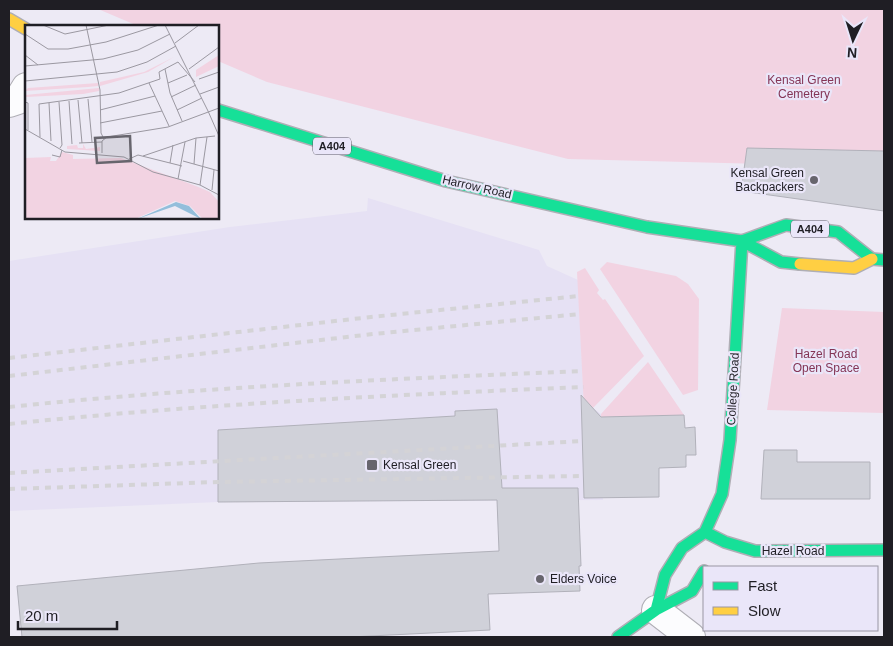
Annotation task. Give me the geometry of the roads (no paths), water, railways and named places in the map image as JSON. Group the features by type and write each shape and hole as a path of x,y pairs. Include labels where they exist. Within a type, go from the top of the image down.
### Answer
{"main road":[{"path":"9,19 25,28"},
{"name":"Harrow Road","path":"219,110 446,181 647,227 742,241 781,262 854,268 872,259 884,260"},
{"name":"Harrow Road","path":"742,241 786,226 838,232 872,259"},
{"name":"College Road","path":"705,532 722,494 730,440 742,241"},
{"path":"656,610 665,575 682,548 705,532 707,547"},
{"name":"Hazel Road","path":"705,532 755,551 884,550"},
{"path":"618,637 628,632 656,610 692,591 703,572"}],"street":[{"path":"9,103 18,100 25,89"},
{"path":"656,610 692,637"}],"railway":[{"path":"9,358 371,317 579,296"},
{"path":"9,376 373,334 580,314"},
{"path":"9,407 223,389 583,371"},
{"path":"9,424 224,406 584,387"},
{"path":"9,473 582,441"},
{"path":"9,489 218,482 583,476"}],"place":[{"name":"Kensal Green Backpackers","path":"814,180"},
{"name":"Kensal Green","path":"372,465"},
{"name":"Elders Voice","path":"540,579"}],"park label":[{"name":"Kensal Green Cemetery","path":"804,87"},
{"name":"Hazel Road Open Space","path":"826,361"}]}
